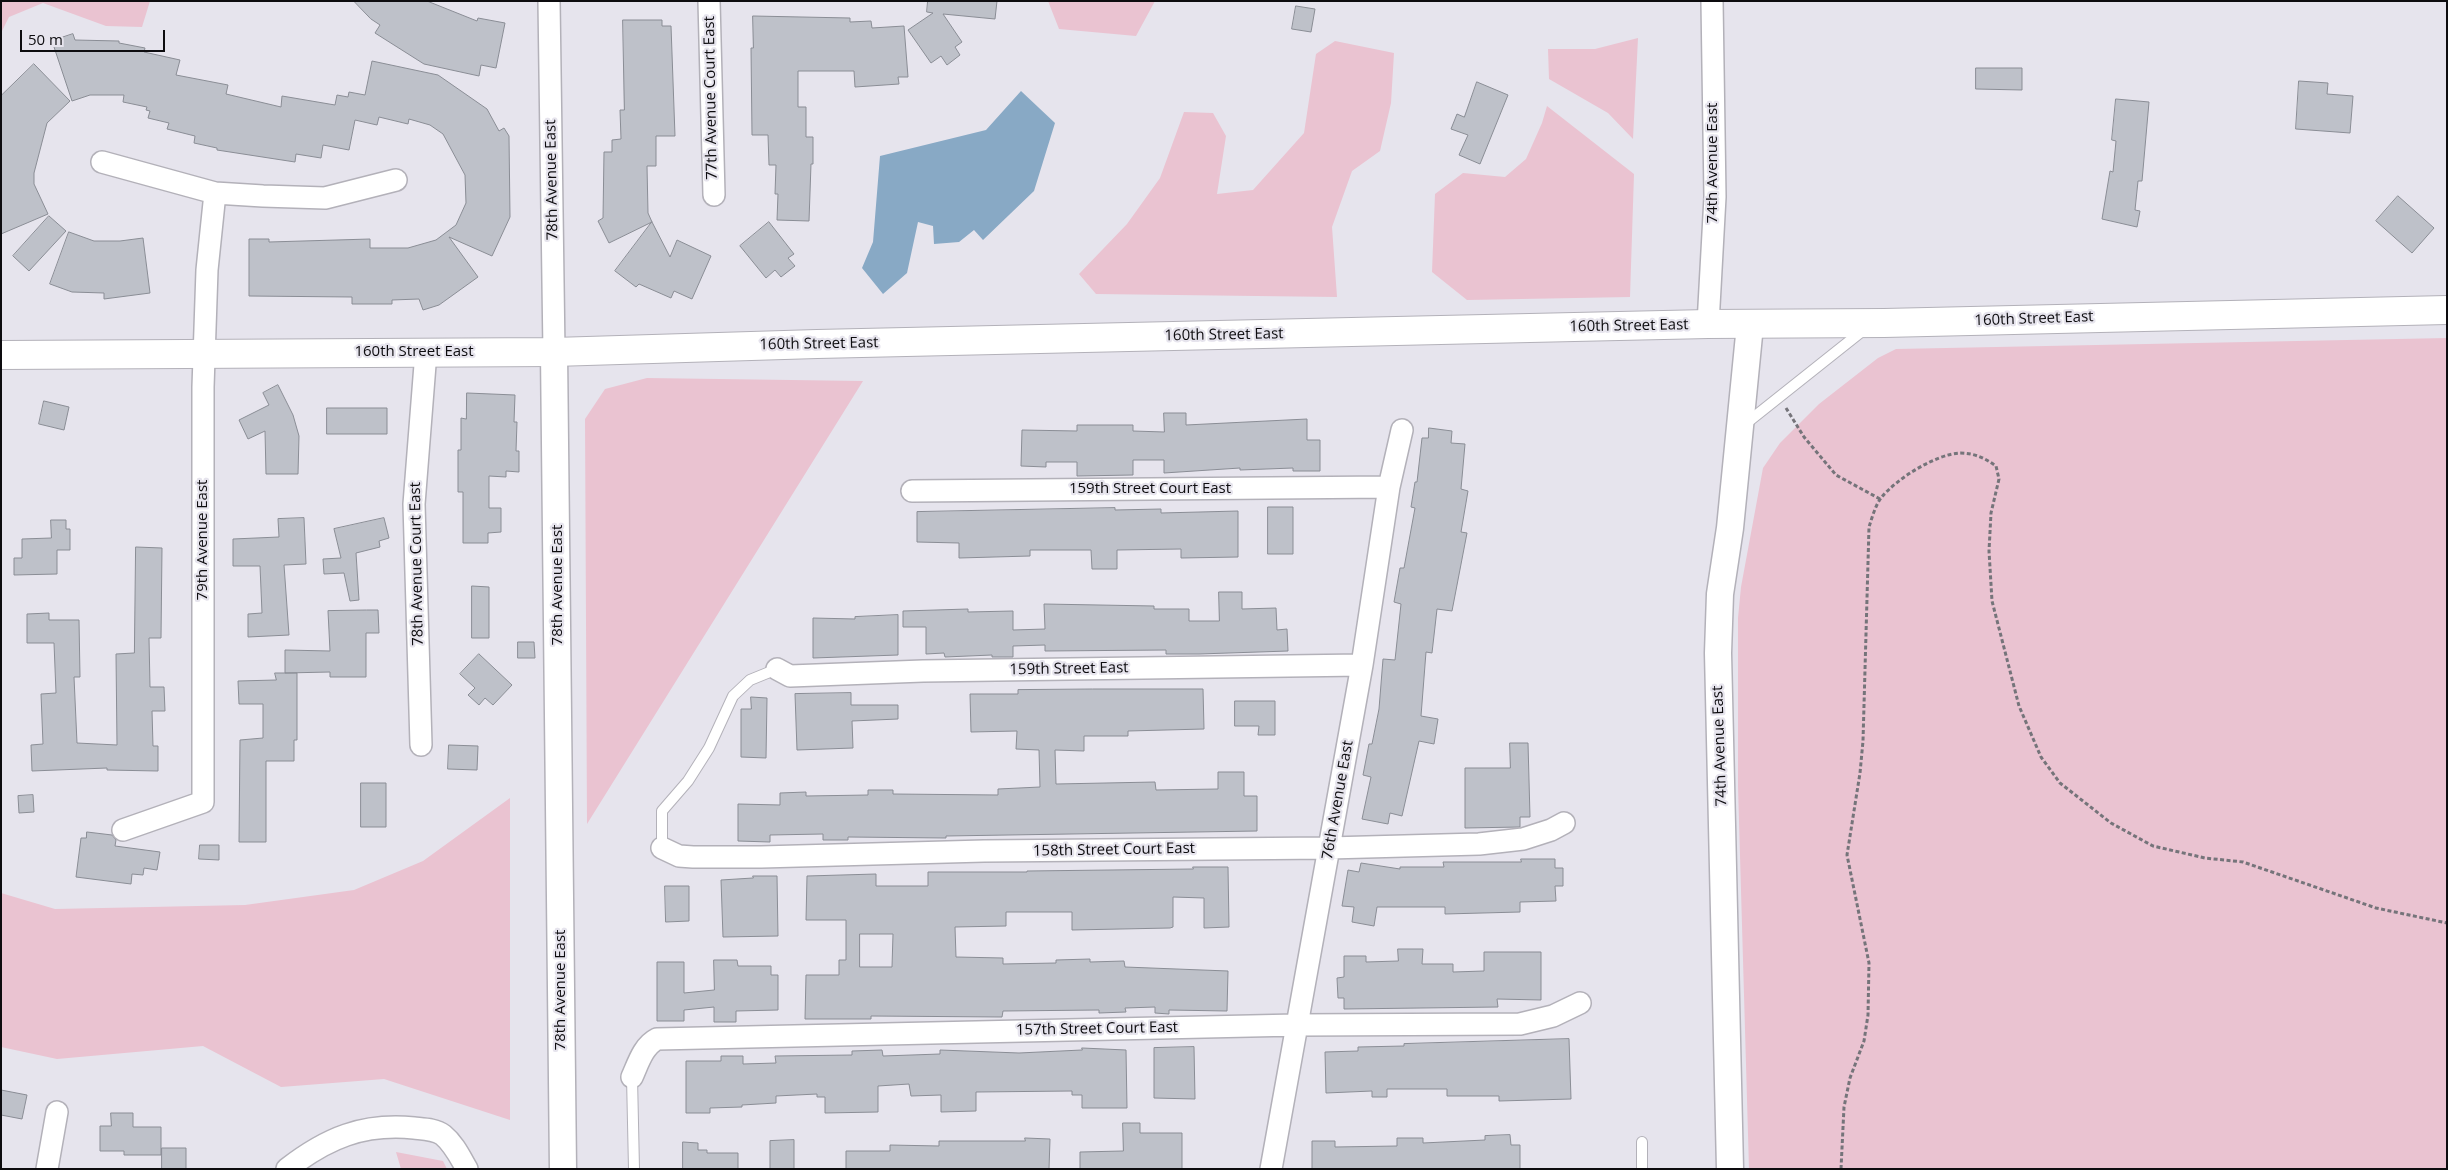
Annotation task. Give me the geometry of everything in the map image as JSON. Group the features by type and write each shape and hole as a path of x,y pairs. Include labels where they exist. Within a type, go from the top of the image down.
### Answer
{"main road":[{"name":"160th Street East","path":"1,355 554,352 1708,324 1872,324 2447,310"}],"street":[{"name":"78th Avenue East","path":"550,1 563,1169"},
{"name":"77th Avenue Court East","path":"709,1 714,195"},
{"name":"74th Avenue East","path":"1708,324 1715,197 1712,1"},
{"path":"102,162 215,193 296,198 324,198 396,180"},
{"name":"79th Avenue East","path":"123,830 203,802 204,353 207,270 215,193"},
{"name":"74th Avenue East","path":"1730,1169 1718,653 1720,594 1730,528 1750,325"},
{"name":"78th Avenue Court East","path":"421,745 414,504 426,352"},
{"name":"76th Avenue East","path":"1271,1169 1362,665 1389,487 1402,430"},
{"name":"159th Street Court East","path":"912,491 1389,487"},
{"name":"159th Street East","path":"777,669 790,676 943,671 1362,665"},
{"name":"158th Street Court East","path":"662,848 679,856 761,857 984,851 1329,848 1479,844 1523,839 1551,830 1564,823"},
{"name":"157th Street Court East","path":"632,1077 650,1042 657,1039 1296,1025 1520,1024 1553,1016 1580,1004"},
{"path":"47,1169 56,1112"},
{"path":"287,1169 337,1138 357,1130 396,1126 435,1131 452,1143 467,1169"}],"lane":[{"path":"1740,429 1872,324"},
{"path":"662,848 662,811 688,781 698,765 733,696 750,680 777,669"},
{"path":"632,1077 634,1169"},
{"path":"1642,1142 1642,1169"}],"path":[{"path":"1779,398 1804,437 1836,475 1880,499"},
{"path":"1842,1169 1844,1107 1850,1078 1864,1041 1868,1016 1869,963 1847,855 1860,773 1869,527 1880,499 1897,482 1934,459 1960,453 1982,456 1996,466 1999,480 1991,513 1988,551 1992,601 2019,706 2041,757 2060,783 2111,823 2153,846 2205,858 2243,862 2376,908 2447,923"}],"shaded area":[{"path":"1,1 150,1 142,27 106,26 43,3 9,17 1,33"},
{"path":"1048,1 1155,1 1136,36 1059,29"},
{"path":"1638,38 1633,139 1608,113 1549,79 1548,49 1595,49"},
{"path":"1335,41 1394,53 1391,103 1380,151 1352,171 1332,227 1337,297 1096,294 1079,274 1127,224 1160,178 1184,112 1213,113 1226,136 1217,194 1253,190 1304,133 1316,54"},
{"path":"1547,106 1634,174 1630,297 1467,300 1432,272 1435,194 1463,173 1505,177 1526,159 1542,123"},
{"path":"2447,338 2447,1169 1749,1169 1738,786 1738,618 1741,587 1763,468 1780,443 1819,404 1878,358 1896,349"},
{"path":"647,378 863,381 587,824 585,419 605,389"},
{"path":"510,798 510,1120 384,1079 281,1087 203,1046 57,1059 1,1047 1,893 55,909 245,905 354,890 423,861"},
{"path":"396,1152 443,1161 447,1169 401,1169"}],"water":[{"path":"1021,91 1055,123 1034,191 983,240 974,230 959,242 934,244 933,226 918,222 907,273 883,294 862,268 873,242 880,156 986,130"}],"building":[{"path":"354,1 427,1 477,21 478,18 505,23 496,68 481,65 479,76 424,64 375,33 380,25 371,19"},
{"path":"928,1 997,1 995,19 943,14 962,42 955,47 960,55 947,65 941,56 931,63 908,30 933,13 927,12"},
{"path":"1296,6 1315,9 1311,32 1292,29"},
{"path":"753,16 850,18 850,22 871,21 872,28 904,26 908,77 898,77 899,84 855,87 854,71 798,71 798,107 806,107 806,137 813,137 809,221 777,220 778,194 775,194 776,165 769,165 768,135 752,135 751,48 753,48"},
{"path":"623,20 662,20 662,26 671,26 675,136 656,136 656,166 647,166 648,213 652,222 609,243 598,221 603,218 604,152 612,152 612,140 621,139 620,110 624,110"},
{"path":"73,34 75,40 119,41 119,43 145,48 144,52 180,60 176,75 228,85 226,94 281,107 282,96 335,105 337,95 348,97 349,92 365,95 372,61 438,75 487,109 499,131 504,128 509,136 510,217 492,256 449,237 478,277 439,305 423,310 419,299 392,300 392,304 352,304 352,297 249,296 249,239 269,239 269,242 370,239 370,248 408,248 436,240 456,225 466,203 465,175 443,134 430,125 409,119 408,124 379,117 377,125 355,120 349,150 323,145 321,158 296,154 295,162 217,150 217,148 194,143 195,136 167,129 169,123 148,118 150,111 146,110 147,107 123,102 124,95 90,95 72,101 52,41"},
{"path":"34,64 70,101 47,123 34,173 34,184 48,214 1,234 1,96"},
{"path":"1976,68 2022,68 2022,90 1976,89"},
{"path":"2299,81 2328,83 2327,94 2353,96 2350,133 2296,129"},
{"path":"1477,82 1508,95 1480,164 1459,155 1468,135 1451,129 1457,114 1464,117"},
{"path":"2116,99 2149,102 2142,181 2138,181 2135,210 2140,211 2137,227 2102,219 2110,171 2113,172 2116,141 2112,140"},
{"path":"2398,196 2434,228 2412,253 2376,221"},
{"path":"49,216 66,231 29,271 13,256"},
{"path":"652,222 670,257 677,240 711,256 692,299 674,291 671,298 639,284 636,287 615,271"},
{"path":"769,222 794,254 788,258 795,266 781,277 775,270 766,278 740,246"},
{"path":"69,232 94,241 120,241 143,238 150,293 104,299 104,293 72,292 50,284"},
{"path":"278,385 293,415 299,436 298,474 266,474 265,431 248,439 239,420 269,405 263,393"},
{"path":"467,393 515,395 514,422 517,422 516,451 519,451 519,472 506,471 506,477 489,476 489,508 501,508 501,532 488,533 488,543 463,543 463,492 458,492 458,450 461,450 461,418 466,419"},
{"path":"44,401 69,407 64,430 39,424"},
{"path":"327,408 387,408 387,434 327,434"},
{"path":"1164,413 1186,413 1186,425 1307,419 1307,440 1320,440 1320,471 1293,471 1293,468 1240,470 1240,468 1164,473 1164,460 1133,460 1133,475 1077,476 1077,462 1046,462 1046,467 1021,466 1022,430 1077,431 1077,425 1133,425 1133,431 1164,432"},
{"path":"1429,428 1452,431 1451,443 1465,444 1461,489 1468,491 1461,532 1467,533 1452,611 1437,609 1432,653 1426,652 1421,716 1438,719 1434,744 1419,741 1402,816 1390,813 1388,824 1362,819 1371,777 1363,775 1379,709 1383,659 1395,660 1401,604 1394,602 1400,568 1404,568 1415,508 1411,507 1415,482 1417,482 1422,438 1428,438"},
{"path":"1268,507 1293,507 1293,554 1268,554"},
{"path":"1115,508 1115,510 1161,509 1161,513 1238,511 1238,557 1181,558 1181,549 1117,550 1117,569 1092,569 1091,550 1030,550 1030,556 959,558 959,543 917,542 917,512"},
{"path":"304,518 306,564 284,565 289,635 248,637 248,614 262,613 260,566 233,566 233,539 279,537 278,519"},
{"path":"384,518 389,538 379,541 380,547 356,553 359,600 350,601 344,573 324,574 323,559 341,558 334,529"},
{"path":"51,520 66,520 66,529 70,529 70,550 57,550 57,574 14,575 14,558 22,558 22,539 51,538"},
{"path":"136,547 162,548 161,638 149,638 150,687 164,687 165,711 152,711 153,746 158,746 158,771 107,770 107,768 32,771 31,745 43,744 41,694 56,693 54,643 27,643 27,614 49,613 49,620 79,620 80,677 74,677 77,743 117,745 116,654 134,653"},
{"path":"472,586 489,587 489,638 472,638"},
{"path":"1219,592 1242,592 1242,609 1276,608 1277,630 1287,629 1288,651 1166,654 1166,650 1045,651 1045,645 1013,646 1013,657 992,657 992,655 945,657 944,653 926,654 926,627 903,627 903,611 968,609 968,612 1013,611 1013,630 1045,629 1044,604 1154,606 1154,609 1189,609 1189,621 1219,621"},
{"path":"378,610 379,633 366,633 366,677 330,677 330,672 285,673 285,650 330,651 328,611"},
{"path":"898,615 898,655 813,658 813,618 855,619 855,617"},
{"path":"518,642 534,642 535,658 518,658"},
{"path":"479,654 512,685 493,705 485,698 479,705 468,695 475,688 460,674"},
{"path":"275,673 297,673 297,740 294,740 294,761 266,761 266,842 239,842 240,740 263,738 263,704 239,704 238,681 276,680"},
{"path":"1203,689 1204,729 1128,731 1128,736 1084,736 1084,751 1055,750 1056,784 1155,782 1156,790 1218,789 1218,772 1244,772 1244,796 1257,796 1257,831 946,836 946,838 848,837 848,840 823,840 823,834 770,835 770,842 738,841 738,804 780,805 780,793 806,792 806,796 868,795 868,790 893,790 893,794 998,795 998,789 1040,787 1039,750 1016,749 1017,731 971,732 970,694 1018,694 1018,690"},
{"path":"851,693 851,705 898,705 898,719 852,721 853,748 797,750 795,694"},
{"path":"751,697 767,698 766,758 741,757 741,709 751,709"},
{"path":"1235,701 1275,701 1275,735 1258,735 1259,726 1235,726"},
{"path":"1510,743 1528,743 1530,817 1520,817 1520,827 1465,828 1465,768 1510,768"},
{"path":"449,745 478,746 477,770 448,769"},
{"path":"361,783 386,783 386,827 361,827"},
{"path":"33,795 34,812 19,813 18,796"},
{"path":"87,832 112,835 116,840 115,846 160,852 157,870 144,868 143,875 132,874 131,884 76,877 81,838 86,838"},
{"path":"200,845 219,845 219,860 199,859"},
{"path":"1521,859 1555,859 1555,868 1563,868 1563,886 1555,886 1556,901 1520,902 1520,912 1445,914 1445,907 1377,907 1374,926 1352,922 1354,907 1342,906 1348,870 1359,872 1361,863 1400,869 1400,867 1444,867 1443,862 1521,862"},
{"path":"1193,867 1228,867 1229,927 1204,928 1204,898 1173,897 1173,927 1170,928 1072,930 1072,912 1006,912 1006,926 955,927 956,957 1003,958 1003,964 1056,963 1056,960 1090,959 1090,962 1124,961 1125,967 1228,971 1227,1011 1169,1010 1169,1014 1155,1013 1155,1007 1125,1008 1126,1012 1099,1013 1099,1010 1003,1011 1002,1017 871,1016 871,1019 805,1019 806,975 839,975 839,960 846,960 846,920 806,920 807,876 876,874 876,886 928,886 928,872 1193,869","holes":["860,934 893,934 892,967 860,967"]},
{"path":"753,876 777,876 778,936 723,937 721,880 753,878"},
{"path":"665,886 689,886 689,921 666,922"},
{"path":"1398,949 1423,949 1422,964 1453,964 1453,972 1484,971 1484,952 1541,952 1541,1000 1497,999 1498,1007 1344,1009 1344,998 1338,998 1337,978 1344,977 1344,956 1366,956 1366,962 1398,961"},
{"path":"714,960 737,960 738,966 771,966 771,975 778,975 778,1010 736,1011 736,1022 714,1022 714,1007 684,1010 684,1021 657,1021 657,962 684,962 684,993 714,990"},
{"path":"1569,1039 1571,1099 1499,1101 1499,1096 1447,1096 1447,1089 1387,1089 1387,1097 1372,1097 1372,1091 1326,1093 1325,1052 1358,1051 1358,1047 1404,1046 1404,1044"},
{"path":"1194,1047 1195,1099 1154,1098 1154,1048"},
{"path":"1082,1048 1126,1050 1127,1108 1082,1108 1082,1095 1072,1095 1072,1091 976,1092 976,1111 941,1112 941,1095 911,1096 909,1084 878,1086 878,1112 825,1113 825,1097 817,1097 817,1094 776,1096 776,1103 710,1108 710,1113 686,1113 686,1061 721,1061 721,1056 743,1056 743,1064 776,1063 775,1056 852,1055 852,1051 882,1050 883,1056 940,1054 940,1050 1019,1053 1082,1050"},
{"path":"1,1090 27,1095 22,1119 1,1115"},
{"path":"111,1113 133,1113 133,1127 161,1127 161,1155 124,1155 124,1151 100,1151 100,1126 111,1126"},
{"path":"1123,1123 1140,1123 1140,1133 1182,1133 1182,1169 1080,1169 1080,1152 1123,1151"},
{"path":"1510,1135 1511,1145 1520,1145 1520,1169 1312,1169 1312,1141 1335,1141 1335,1147 1397,1146 1397,1138 1423,1138 1423,1143 1485,1140 1485,1136"},
{"path":"1025,1138 1050,1139 1049,1169 846,1169 846,1151 890,1151 890,1145 939,1146 939,1141 1025,1141"},
{"path":"794,1140 794,1169 770,1169 770,1141"},
{"path":"683,1142 698,1143 698,1150 707,1150 707,1153 738,1153 738,1169 683,1169"},
{"path":"162,1148 186,1148 186,1169 162,1169"}]}
